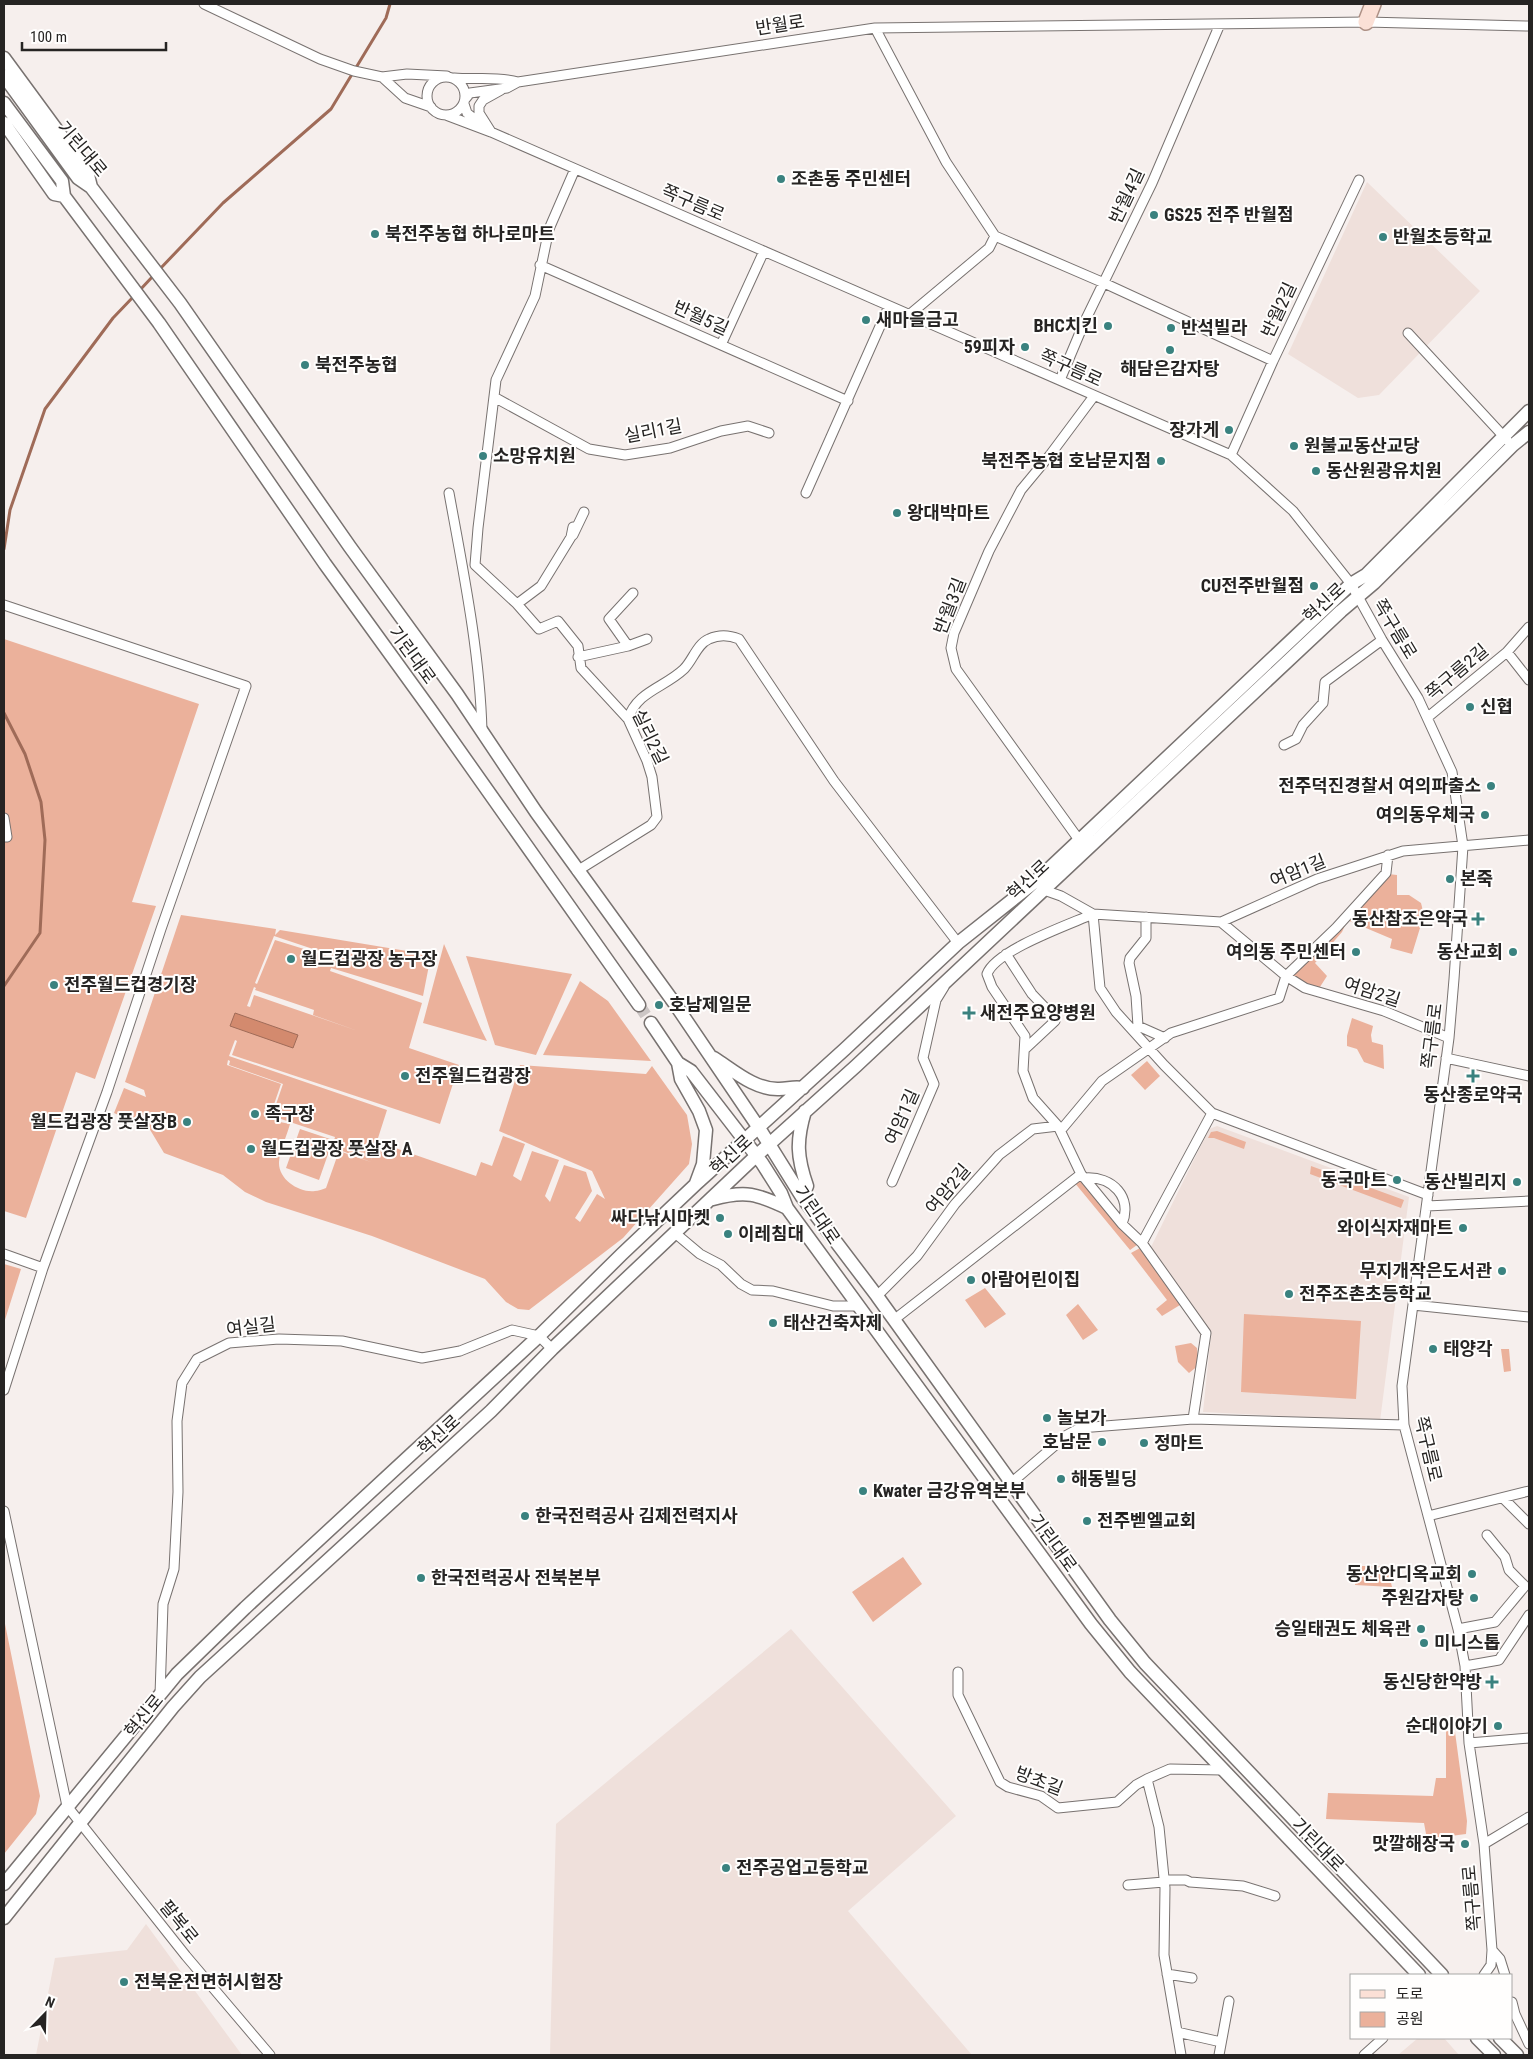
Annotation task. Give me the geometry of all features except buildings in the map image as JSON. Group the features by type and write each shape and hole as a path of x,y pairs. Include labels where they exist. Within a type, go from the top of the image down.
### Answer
{"main road":[{"path":"1366,22 1373,4"}],"street":[{"path":"204,4 327,61 354,71 382,77 407,74 473,80 504,78 518,82"},
{"name":"반월로","path":"518,82 875,28 1366,22 1529,26"},
{"name":"반월4길","path":"1060,380 1152,183 1220,24"},
{"path":"875,28 946,162 995,236 1104,283 1273,361"},
{"path":"4,58 87,170 91,187"},
{"name":"기린대로","path":"4,76 78,178 91,187 180,303 482,732 577,871 675,1004 759,1128 802,1197 895,1319 1110,1620 1145,1663 1441,1974"},
{"path":"382,77 406,98 431,107 440,114 491,132"},
{"path":"431,107 427,96 430,85 441,77 450,77 463,86 467,113 491,132"},
{"path":"446,115 457,112 470,92 502,89 518,82"},
{"path":"491,132 479,113 479,106 484,100 497,94 502,89"},
{"name":"기린대로","path":"4,102 62,181 64,196 159,323 325,564 639,1005"},
{"path":"4,123 54,194 64,196"},
{"name":"쪽구름로","path":"491,132 1231,455 1293,511 1351,584 1382,640 1418,698 1452,772 1463,846 1449,1038 1402,1386 1404,1425 1458,1629 1465,1666 1468,1743 1484,1844 1492,1950 1491,1965 1485,1974"},
{"path":"462,567 475,565 496,380 535,296 540,264 549,229 575,169"},
{"name":"반월2길","path":"1231,455 1273,361 1359,180"},
{"path":"909,315 989,248 995,236"},
{"path":"721,345 764,251"},
{"name":"반월5길","path":"540,264 848,401"},
{"path":"806,493 889,306"},
{"path":"1408,333 1508,441"},
{"name":"반월3길","path":"1082,845 956,669 951,648 954,633 989,551 1020,490 1050,455 1094,396"},
{"name":"실리1길","path":"494,397 589,449 625,455 670,448 721,431 748,426 769,434"},
{"name":"혁신로","path":"1082,845 1374,583 1508,441 1529,411"},
{"name":"혁신로","path":"4,1918 173,1707 200,1677 491,1411 552,1349 710,1199 856,1066 1351,584 1366,575 1508,441 1529,432"},
{"path":"449,493 462,567 481,700 482,732"},
{"path":"516,604 541,586 584,512"},
{"path":"571,537 572,527"},
{"name":"실리2길","path":"475,565 539,629 558,621 578,646 581,668 628,719 647,761 652,777 657,817 651,825 577,871"},
{"path":"628,646 609,618 633,593"},
{"path":"4,1390 43,1268 107,1092 161,929 246,686 7,606"},
{"name":"쪽구름2길","path":"1428,717 1507,652 1529,628"},
{"path":"628,719 631,708 638,700 686,668 703,643 721,636 730,635 739,639 834,781 958,943"},
{"path":"578,657 628,646 646,639"},
{"path":"1284,745 1296,739 1303,725 1323,703 1325,682 1382,640"},
{"name":"쪽구름2길","path":"1507,652 1529,680"},
{"path":"4,818 7,837 4,837"},
{"name":"여암1길","path":"1040,886 1093,914 1221,922 1317,879 1403,851 1529,840"},
{"path":"1060,1128 1102,1081 1172,1033 1279,998 1286,976 1336,928 1386,873 1388,855"},
{"name":"혁신로","path":"4,1884 177,1674 245,1608 539,1336 696,1184 803,1088 958,943 1040,886"},
{"path":"1093,914 1100,988 1116,1012 1149,1049 1212,1113 1428,1195"},
{"name":"여암1길","path":"1008,952 1093,914"},
{"path":"1146,917 1146,938 1130,958 1129,963 1136,996 1138,1026 1165,1038"},
{"name":"여암2길","path":"1221,922 1286,976 1305,988 1384,1011 1449,1038"},
{"path":"1025,1049 1055,1021 1054,1017 1032,994 1008,952 989,968 987,974 988,982 1025,1036 1023,1071 1033,1098 1060,1128 1083,1176 1122,1224 1142,1243 1206,1334 1193,1419"},
{"name":"여암1길","path":"892,1182 934,1084 923,1058 936,1000 947,983 943,982"},
{"name":"기린대로","path":"651,1023 678,1063 692,1071 756,1156 781,1194 787,1208 1091,1624 1130,1672 1418,1974"},
{"path":"708,1054 753,1083 779,1090 794,1086 803,1088"},
{"path":"1446,1058 1529,1076"},
{"path":"678,1063 681,1079 700,1110 706,1130 703,1164 696,1184"},
{"path":"802,1197 807,1186 801,1169 798,1150 799,1132 806,1110"},
{"path":"1142,1243 1212,1113"},
{"name":"여암2길","path":"878,1296 917,1256 955,1204 999,1155 1033,1129 1060,1128"},
{"path":"895,1319 1083,1176 1104,1180 1121,1193 1126,1206 1122,1224"},
{"path":"710,1199 732,1194 753,1194 787,1208"},
{"path":"1426,1206 1529,1201"},
{"path":"675,1233 700,1254 721,1265 741,1284 752,1290 773,1291 833,1306 859,1306"},
{"path":"4,1254 43,1268"},
{"path":"1413,1305 1529,1317"},
{"name":"여실길","path":"160,1695 164,1604 174,1569 178,1492 176,1421 182,1382 197,1359 229,1343 279,1339 342,1341 422,1358 460,1351 512,1330 539,1336"},
{"path":"539,1336 552,1349"},
{"path":"1011,1483 1067,1435 1080,1428 1193,1419 1404,1425"},
{"path":"1428,1516 1529,1491"},
{"path":"1503,1498 1529,1524"},
{"path":"4,1511 67,1806"},
{"path":"1458,1629 1495,1622 1526,1586 1508,1570 1505,1556 1487,1535"},
{"path":"1465,1666 1499,1660 1529,1615"},
{"name":"방초길","path":"958,1672 958,1695 1000,1782 1008,1787 1041,1796 1058,1808 1117,1802 1136,1785 1170,1769 1222,1770"},
{"path":"1468,1743 1529,1738"},
{"path":"1147,1779 1159,1827 1164,1881 1164,1955 1181,2055"},
{"name":"팔복로","path":"67,1806 186,1956 270,2055"},
{"name":"쪽구름로","path":"1484,1844 1529,1817"},
{"path":"1128,1884 1186,1880 1190,1882 1244,1886 1275,1896"},
{"name":"쪽구름로","path":"1492,1950 1500,1959 1505,1974"},
{"path":"1167,1974 1192,1978"},
{"path":"1219,2055 1229,2001"},
{"path":"1513,2006 1529,2044"},
{"path":"1176,2032 1221,2042"},
{"path":"1364,2055 1382,2039"},
{"path":"1479,2039 1494,2055"},
{"path":"1501,2039 1517,2055"}],"shaded area":[{"name":"반월초등학교","path":"1367,182 1480,291 1379,395 1358,398 1288,354"},
{"path":"235,1013 298,1035 293,1048 230,1026"},
{"name":"전주조촌초등학교","path":"1217,1126 1409,1197 1380,1421 1203,1412 1211,1335 1152,1253 1151,1247 1209,1129"},
{"name":"전주공업고등학교","path":"791,1629 956,1816 848,1911 972,2055 550,2055 556,1824"},
{"path":"146,1924 242,2055 36,2055 55,1958 127,1950"},
{"path":"1417,2039 1445,2039 1459,2055 1398,2055"}],"green space":[{"name":"전주월드컵경기장","path":"4,639 199,704 132,902 156,906 95,1079 76,1072 26,1218 4,1211"},
{"path":"1388,874 1397,875 1397,895 1409,895 1421,903 1424,915 1412,954 1390,948 1392,939 1347,920"},
{"path":"181,915 276,929 275,935 280,930 431,955 423,996 331,968 330,971 422,1003 409,1048 459,1065 440,1124 232,1055 237,1041 235,1040 229,1056 387,1110 371,1160 378,1142 476,1176 481,1162 492,1166 503,1136 525,1144 513,1176 521,1181 532,1151 559,1160 545,1196 550,1202 564,1165 586,1172 592,1191 575,1218 580,1222 597,1194 605,1199 592,1171 499,1131 520,1065 646,1074 652,1066 687,1115 692,1144 689,1164 623,1238 529,1310 518,1309 506,1302 485,1279 372,1236 266,1202 245,1192 223,1175 164,1153 149,1128 147,1113 143,1126 114,1113 124,1088 146,1097 144,1090 125,1082","holes":["274,936 334,956 334,957 275,940 257,984 255,983","254,987 256,988 255,990 314,1010 313,1015 358,1031 254,995 250,1007 247,1006","228,1060 230,1061 229,1065 283,1084 272,1116 335,1137 332,1147 371,1162 339,1151 326,1188 309,1191 302,1190 291,1184 282,1174 279,1162 290,1124 280,1122 270,1116 281,1084 227,1065"]},
{"path":"1347,921 1342,932 1315,963 1327,976 1318,990 1288,976"},
{"path":"444,944 481,1029 487,1041 423,1023"},
{"path":"466,956 572,974 536,1055 495,1045"},
{"path":"580,981 608,1001 651,1061 543,1055"},
{"path":"1352,1018 1373,1026 1372,1042 1383,1045 1384,1069 1364,1062 1357,1049 1347,1046 1347,1036"},
{"path":"1147,1061 1160,1076 1145,1090 1131,1075"},
{"path":"300,1129 333,1140 319,1180 286,1168"},
{"path":"1217,1131 1246,1142 1244,1149 1214,1138 1208,1138 1211,1132"},
{"path":"1311,1166 1404,1200 1401,1208 1310,1174"},
{"path":"1081,1177 1137,1245 1130,1250 1074,1182"},
{"path":"1140,1248 1180,1305 1162,1316 1156,1309 1167,1300 1131,1253"},
{"path":"4,1264 21,1269 4,1323"},
{"path":"985,1288 1006,1314 985,1328 965,1300"},
{"path":"1078,1304 1098,1330 1083,1340 1066,1315"},
{"path":"1244,1314 1361,1321 1356,1399 1241,1392"},
{"path":"1191,1343 1197,1348 1199,1365 1189,1373 1178,1362 1175,1346"},
{"path":"1501,1349 1509,1349 1511,1371 1504,1372"},
{"path":"903,1557 922,1584 873,1622 852,1592"},
{"path":"1356,1566 1387,1566 1392,1587 1355,1585"},
{"path":"4,1619 40,1796 36,1814 4,1854"},
{"path":"1446,1731 1455,1732 1467,1821 1466,1834 1427,1839 1424,1823 1326,1819 1328,1793 1433,1796 1436,1778 1446,1778"}],"waterway":[{"path":"158,271 223,203 331,109 386,18 390,4"},
{"path":"139,291 154,275"},
{"path":"4,549 10,510 45,409 113,318 135,295"},
{"path":"4,713 25,754 41,802 45,840 40,933 4,986"}],"tunnel":[{"path":"639,1005 651,1023"}],"place":[{"name":"조촌동 주민센터","path":"781,179"},
{"name":"GS25 전주 반월점","path":"1154,215"},
{"name":"북전주농협 하나로마트","path":"375,234"},
{"name":"반월초등학교","path":"1383,237"},
{"name":"새마을금고","path":"866,320"},
{"name":"BHC치킨","path":"1108,326"},
{"name":"반석빌라","path":"1171,328"},
{"name":"59피자","path":"1025,347"},
{"name":"해담은감자탕","path":"1170,350"},
{"name":"북전주농협","path":"305,365"},
{"name":"장가게","path":"1229,430"},
{"name":"원불교동산교당","path":"1294,446"},
{"name":"소망유치원","path":"483,456"},
{"name":"북전주농협 호남문지점","path":"1161,461"},
{"name":"동산원광유치원","path":"1316,471"},
{"name":"왕대박마트","path":"897,513"},
{"name":"CU전주반월점","path":"1314,586"},
{"name":"신협","path":"1470,707"},
{"name":"전주덕진경찰서 여의파출소","path":"1491,786"},
{"name":"여의동우체국","path":"1485,815"},
{"name":"본죽","path":"1450,879"},
{"name":"동산참조은약국","path":"1478,919"},
{"name":"여의동 주민센터","path":"1356,952"},
{"name":"동산교회","path":"1513,952"},
{"name":"월드컵광장 농구장","path":"291,959"},
{"name":"전주월드컵경기장","path":"54,985"},
{"name":"호남제일문","path":"659,1005"},
{"name":"새전주요양병원","path":"969,1013"},
{"name":"전주월드컵광장","path":"405,1076"},
{"name":"동산종로약국","path":"1473,1076"},
{"name":"족구장","path":"255,1114"},
{"name":"월드컵광장 풋살장B","path":"187,1122"},
{"name":"월드컵광장 풋살장 A","path":"251,1149"},
{"name":"동국마트","path":"1397,1180"},
{"name":"동산빌리지","path":"1517,1182"},
{"name":"싸다낚시마켓","path":"720,1218"},
{"name":"와이식자재마트","path":"1463,1228"},
{"name":"이레침대","path":"728,1234"},
{"name":"무지개작은도서관","path":"1502,1271"},
{"name":"아람어린이집","path":"971,1280"},
{"name":"전주조촌초등학교","path":"1289,1294"},
{"name":"태산건축자제","path":"773,1323"},
{"name":"태양각","path":"1433,1349"},
{"name":"놀보가","path":"1047,1418"},
{"name":"호남문","path":"1102,1442"},
{"name":"정마트","path":"1144,1443"},
{"name":"해동빌딩","path":"1061,1479"},
{"name":"Kwater 금강유역본부","path":"863,1491"},
{"name":"한국전력공사 김제전력지사","path":"525,1516"},
{"name":"전주벧엘교회","path":"1087,1521"},
{"name":"동산안디옥교회","path":"1472,1574"},
{"name":"한국전력공사 전북본부","path":"421,1578"},
{"name":"주원감자탕","path":"1474,1598"},
{"name":"승일태권도 체육관","path":"1421,1629"},
{"name":"미니스톱","path":"1424,1643"},
{"name":"동신당한약방","path":"1492,1682"},
{"name":"순대이야기","path":"1498,1726"},
{"name":"맛깔해장국","path":"1465,1844"},
{"name":"전주공업고등학교","path":"726,1868"},
{"name":"전북운전면허시험장","path":"124,1982"}]}
